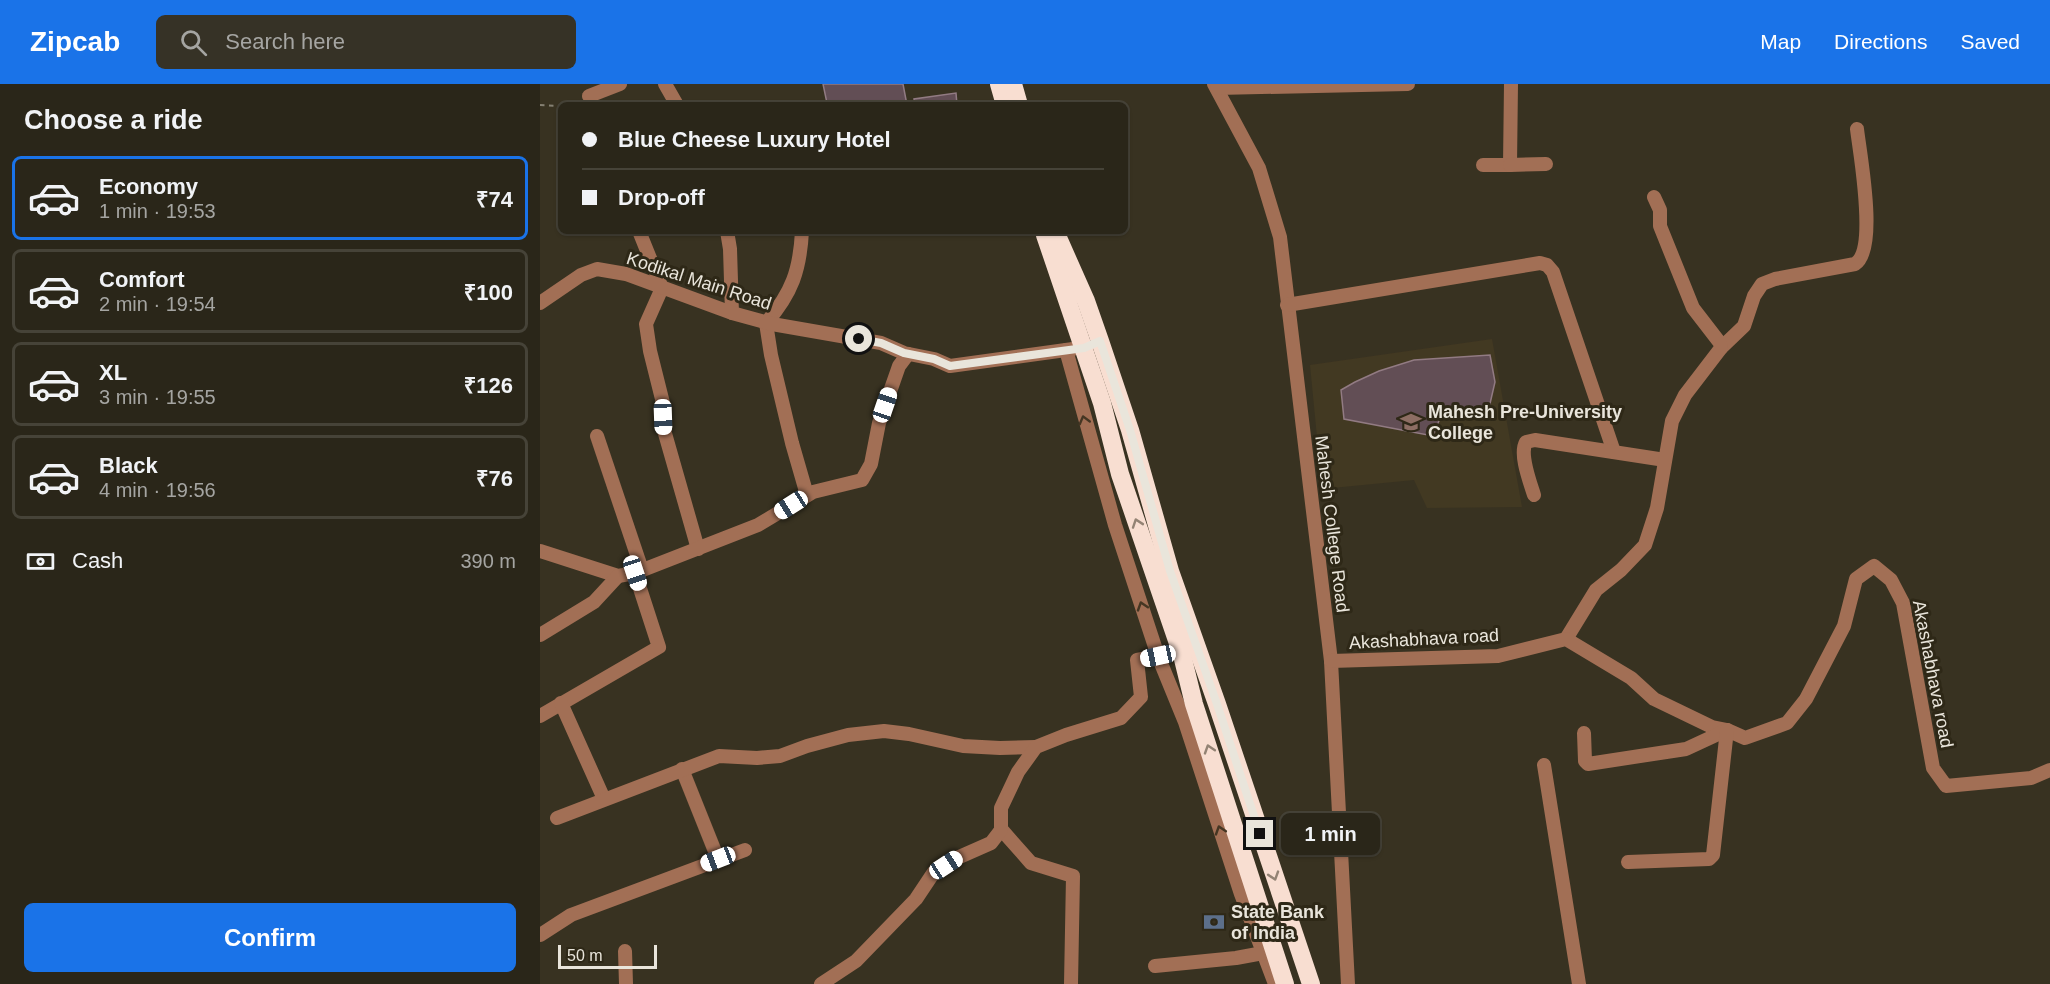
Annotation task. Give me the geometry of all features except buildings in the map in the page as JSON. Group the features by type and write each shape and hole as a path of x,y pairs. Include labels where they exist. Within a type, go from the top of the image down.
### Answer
{"highway":[{"path":"999,84 1004,102"},
{"path":"1013,84 1017,102"},
{"path":"1044,234 1130,430 1170,571 1311,984"},
{"path":"1056,234 1086,301 1102,402 1120,474 1182,656 1194,704 1285,984"}],"street":[{"path":"590,95 620,84"},
{"path":"665,84 675,102"},
{"path":"1215,86 1408,84"},
{"path":"1510,165 1511,84"},
{"name":"Mahesh College Road","path":"1215,86 1259,168 1280,237 1331,661 1348,984"},
{"path":"1566,639 1596,590 1621,570 1645,545 1657,508 1672,421 1677,409 1721,348 1744,326 1754,296 1762,284 1775,279 1855,264 1863,256 1867,216 1857,129"},
{"path":"1483,165 1546,164"},
{"path":"1654,197 1660,210 1660,226 1693,308 1720,343 1721,348"},
{"path":"640,234 662,288 646,324 663,403 664,430 699,549"},
{"path":"728,234 732,313"},
{"path":"802,234 801,257 791,285 784,302 766,323 771,355 807,495"},
{"path":"1287,304 1540,263 1547,265 1553,272 1614,452"},
{"name":"Kodikal Main Road","path":"540,303 581,275 597,269 626,274 766,323 881,343 908,354 934,359 950,366 1066,351 1092,344"},
{"path":"1066,351 1115,525 1158,656 1185,722 1241,894 1275,984"},
{"path":"540,552 618,576 639,572 759,525 813,492 862,480 871,464 879,423 899,366 908,354"},
{"path":"540,716 659,646 597,436"},
{"path":"1534,495 1523,455 1526,442 1535,440 1665,460"},
{"name":"Akashabhava road","path":"1331,661 1498,656 1566,639 1631,678 1654,699 1712,727 1727,730 1745,738 1787,723 1806,699 1844,626 1856,579 1874,566 1891,580 1904,603 1933,768 1946,786 2031,778 2050,770"},
{"path":"540,635 594,602 618,576"},
{"path":"557,818 719,756 757,758 780,756 848,735 884,731 963,746 1036,747 1121,718 1140,697 1137,660 1158,656"},
{"path":"561,703 604,799"},
{"path":"1584,732 1585,761 1588,764 1686,749 1727,730"},
{"path":"1628,862 1709,859 1713,855 1727,730"},
{"path":"821,984 856,961 916,899 934,873 957,858 991,843 1001,829 1001,808 1018,772 1036,747"},
{"path":"1544,765 1579,984"},
{"path":"682,769 718,859"},
{"path":"1001,829 1031,863 1073,876 1071,984"},
{"path":"540,935 571,915 745,850"},
{"path":"626,951 626,984"},
{"path":"1155,966 1263,953"}],"path":[{"path":"540,105 558,106"}],"shaded area":[{"name":"Mahesh Pre-University College","path":"1492,339 1522,507 1427,508 1414,480 1322,489 1310,365"}],"place":[{"name":"Mahesh Pre-University College","path":"1411,422"},
{"name":"State Bank of India","path":"1214,922"}],"route":[{"path":"859,339 881,343 904,353 934,359 950,366 1084,348 1100,341 1130,430 1170,571 1260,834"}]}
